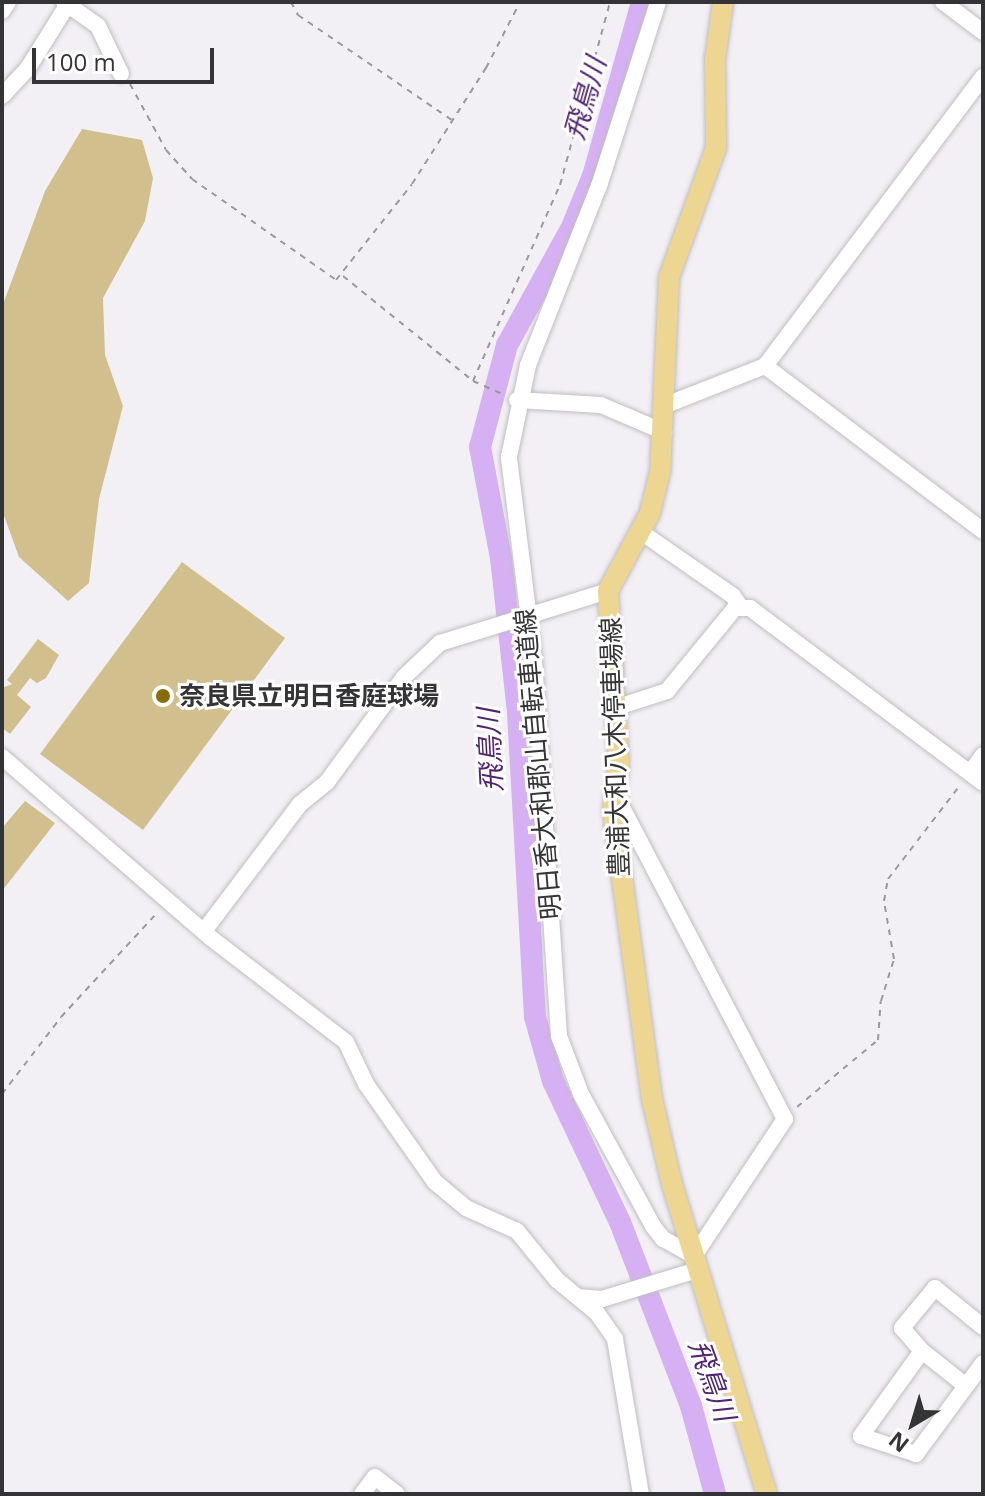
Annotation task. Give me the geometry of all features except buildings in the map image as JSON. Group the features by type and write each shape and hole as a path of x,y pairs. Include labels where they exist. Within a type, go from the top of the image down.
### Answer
{"main road":[{"name":"豊浦大和八木停車場線","path":"723,2 715,60 716,148 669,277 666,405 660,472 641,532 608,591 618,707 615,794 618,868 652,1099 692,1266 725,1344 767,1494"}],"street":[{"path":"2,11 8,2"},
{"name":"明日香大和郡山自転車道線","path":"658,2 599,186 528,365 509,457 559,1036 586,1105 653,1226 692,1266"},
{"path":"943,2 983,32"},
{"path":"2,96 28,68 66,3 98,26 121,74"},
{"path":"666,405 765,366 983,77"},
{"path":"765,366 983,531"},
{"path":"520,402 601,405 664,432"},
{"path":"641,532 733,596 741,608"},
{"path":"204,931 404,677 440,643 481,633 608,591"},
{"path":"618,707 648,702 667,691 741,608 750,608 976,778 983,755"},
{"path":"2,757 204,931 346,1042 366,1084 435,1182 460,1205 517,1231 615,1339"},
{"path":"576,1296 624,1292 692,1266 785,1119 615,794"},
{"path":"966,1386 922,1351 902,1328 935,1288 983,1327"},
{"path":"624,1292 612,1314 641,1494"},
{"path":"922,1351 861,1436 916,1454 983,1363"},
{"path":"362,1494 375,1477 397,1494"}],"path":[{"path":"291,2 298,15 452,120"},
{"path":"121,74 166,150 192,179 336,280 343,275 452,120 520,2"},
{"path":"473,381 560,185 610,2"},
{"path":"343,275 473,381 520,402"},
{"path":"785,1119 878,1040 881,1001 894,959 884,901 888,879 976,778"},
{"path":"2,1094 61,1017 170,899"}],"shaded area":[{"path":"82,129 142,140 153,178 145,221 103,298 105,355 123,406 99,499 89,583 68,601 19,557 2,510 2,307 45,191"},
{"name":"奈良県立明日香庭球場","path":"182,562 285,638 143,830 40,754"},
{"path":"38,639 59,655 46,678 37,683 30,678 17,695 31,707 10,734 2,728 2,688 12,684 7,680"},
{"path":"25,801 55,823 2,891 2,828"}],"waterway":[{"name":"飛鳥川","path":"642,2 593,176 572,227 507,345 480,447 501,558 518,713 535,1017 553,1081 620,1222 691,1406 715,1494"}],"place":[{"name":"奈良県立明日香庭球場","path":"163,696"}]}
